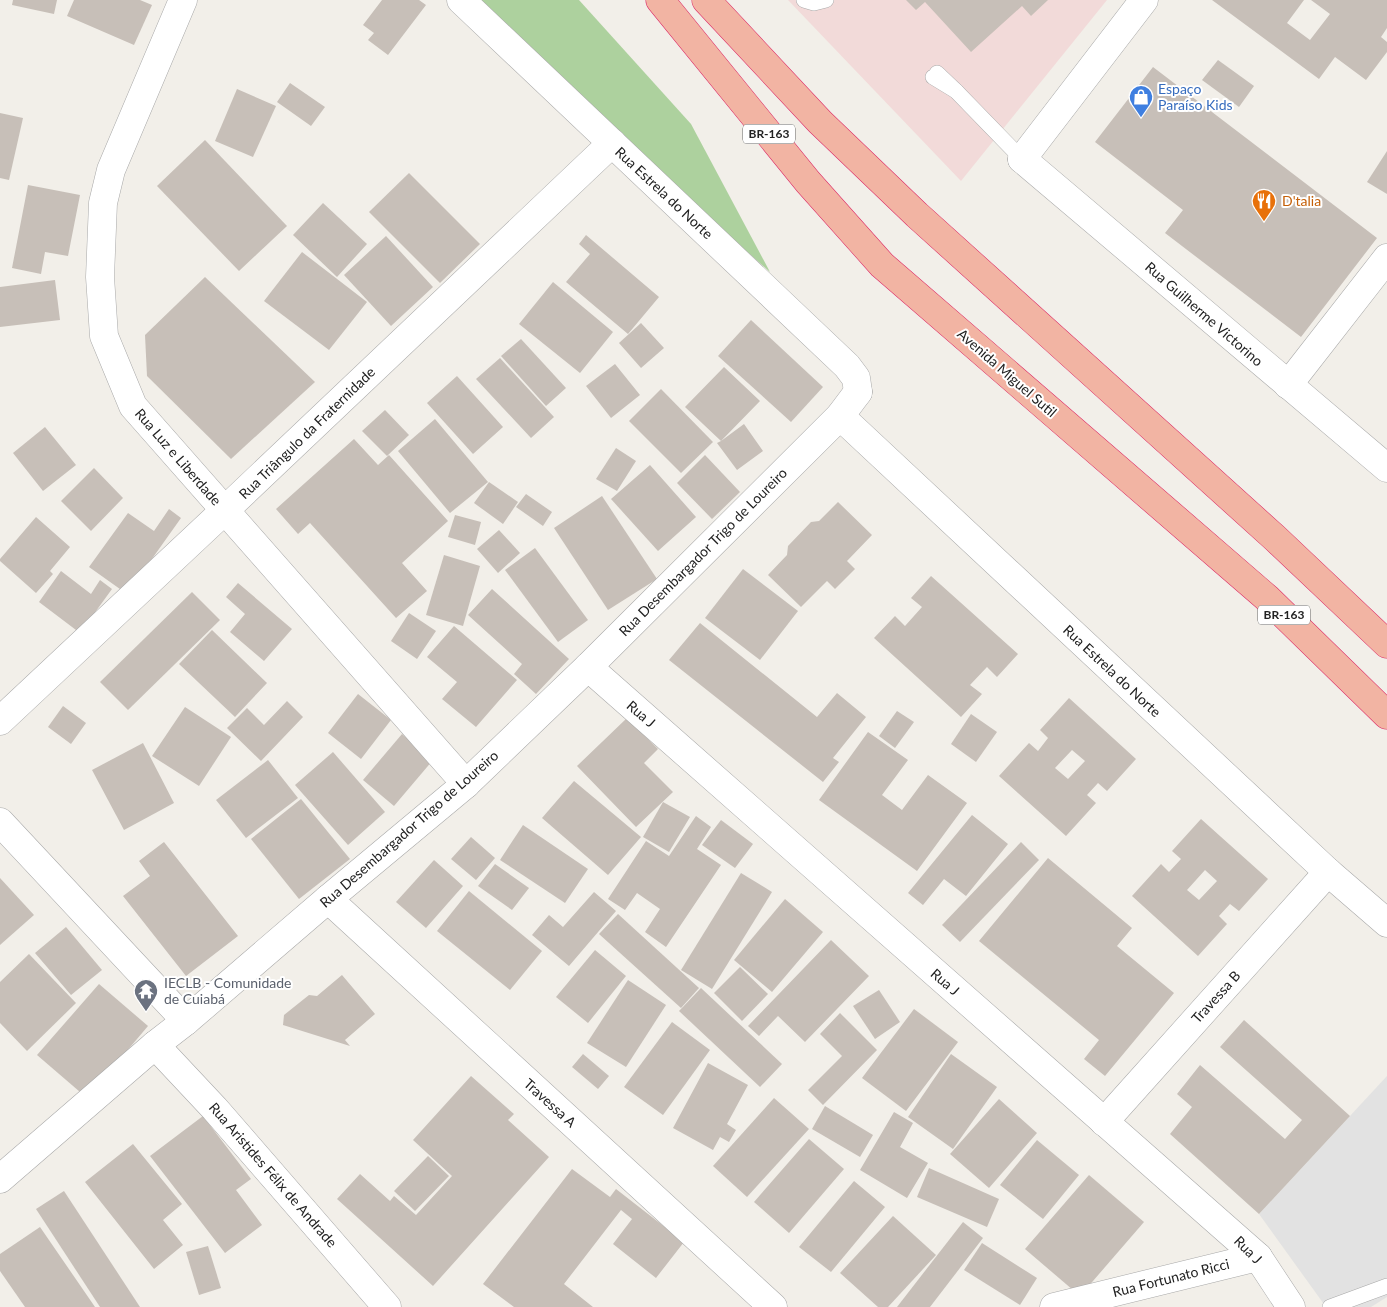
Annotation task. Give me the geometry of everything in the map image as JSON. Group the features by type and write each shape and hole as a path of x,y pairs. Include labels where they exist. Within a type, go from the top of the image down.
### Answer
{"highway":[{"name":"Avenida Miguel Sutil","path":"660,0 808,182 882,265 1267,598 1387,715"},
{"name":"BR-163","path":"706,0 820,122 917,215 1275,538 1387,644"}],"street":[{"name":"Rua Luz e Liberdade","path":"183,0 111,170 103,203 100,277 104,336 133,406 466,784"},
{"name":"Rua Estrela do Norte","path":"461,0 847,366 856,378 858,392"},
{"path":"1022,158 1144,0"},
{"name":"Rua Triângulo da Fraternidade","path":"0,721 612,143"},
{"name":"Rua Guilherme Victorino","path":"1022,158 1387,468"},
{"path":"1288,385 1387,258"},
{"name":"Rua Desembargador Trigo de Loureiro","path":"0,1179 155,1045 186,1021 466,784 588,667 840,416 858,392"},
{"name":"Rua Estrela do Norte","path":"840,416 1328,872 1387,923"},
{"name":"Rua J","path":"588,667 1258,1257 1291,1307"},
{"path":"0,822 186,1021"},
{"name":"Travessa B","path":"1104,1122 1328,872"},
{"name":"Travessa A","path":"328,899 773,1307"},
{"name":"Rua Aristides Félix de Andrade","path":"155,1045 215,1109 388,1307"},
{"name":"Rua Fortunato Ricci","path":"1054,1307 1258,1257"}],"lane":[{"path":"804,0 814,3 826,0"},
{"path":"935,75 956,91 1022,158"},
{"path":"1330,1307 1387,1286"}],"shaded area":[{"path":"788,0 1107,0 961,181"},
{"path":"1387,1076 1387,1297 1371,1307 1326,1307 1259,1214"}],"green space":[{"path":"476,0 579,0 691,124 770,272 618,138"}],"building":[{"path":"13,0 57,0 54,14 12,5"},
{"path":"74,0 140,0 152,5 134,45 67,16"},
{"path":"382,0 419,0 426,5 388,55 368,40 374,33 363,25"},
{"path":"906,0 1048,0 1031,16 1022,6 971,52 925,2 916,10"},
{"path":"1212,0 1304,0 1287,23 1310,40 1330,14 1311,0 1387,0 1387,28 1381,37 1387,42 1387,52 1366,80 1335,57 1319,79"},
{"path":"1218,60 1254,86 1239,107 1202,80"},
{"name":"D'talia","path":"1153,67 1377,238 1301,337 1165,233 1183,210 1095,142"},
{"path":"290,83 325,107 311,126 277,102"},
{"path":"237,89 276,106 253,157 215,141"},
{"path":"0,113 23,118 9,180 0,178"},
{"path":"205,140 287,226 239,271 157,186"},
{"path":"1387,151 1387,194 1367,182"},
{"path":"409,173 480,244 440,283 369,212"},
{"path":"28,185 80,195 68,256 45,252 41,274 12,268"},
{"path":"323,203 367,244 337,277 293,235"},
{"path":"586,235 659,297 628,334 566,282 590,254 579,244"},
{"path":"386,236 433,287 391,326 344,275"},
{"path":"302,252 367,302 329,350 264,301"},
{"path":"205,277 315,382 231,459 147,376 145,335"},
{"path":"55,280 60,320 0,327 0,287"},
{"path":"553,282 613,332 580,373 519,324"},
{"path":"751,320 823,387 791,422 718,356"},
{"path":"641,323 664,348 641,368 619,343"},
{"path":"521,339 566,388 546,406 501,356"},
{"path":"500,358 554,417 531,438 476,379"},
{"path":"615,364 640,395 611,418 586,386"},
{"path":"724,367 760,401 721,441 685,407"},
{"path":"457,376 503,427 473,454 427,403"},
{"path":"661,389 713,442 681,473 629,421"},
{"path":"385,410 409,435 387,456 362,431"},
{"path":"435,419 488,482 450,513 398,451"},
{"path":"744,424 763,451 737,470 717,443"},
{"path":"45,427 76,465 43,491 13,453"},
{"path":"354,439 378,465 389,455 448,521 402,563 427,591 396,618 310,523 298,534 276,509"},
{"path":"616,448 636,461 617,491 596,479"},
{"path":"705,455 740,492 712,519 677,483"},
{"path":"650,465 696,517 658,551 611,499"},
{"path":"94,468 123,498 91,531 61,501"},
{"path":"489,482 518,502 503,524 474,503"},
{"path":"526,494 552,512 543,526 516,507"},
{"path":"602,496 657,579 608,610 554,528"},
{"path":"838,502 872,535 847,561 855,569 835,589 827,581 801,607 768,575 787,555 788,546 811,522 819,521"},
{"path":"169,509 181,518 127,594 89,567 128,513 154,531"},
{"path":"455,515 481,522 475,545 448,537"},
{"path":"36,517 70,547 50,571 53,574 36,593 0,559"},
{"path":"499,530 520,553 498,573 477,549"},
{"path":"535,548 588,620 558,642 505,570"},
{"path":"444,555 480,566 463,626 426,615"},
{"path":"743,569 798,611 760,660 705,618"},
{"path":"61,571 91,594 100,580 112,589 80,633 39,602"},
{"path":"931,576 1018,654 997,677 987,667 970,685 982,694 961,717 874,638 895,616 905,626 922,607 911,598"},
{"path":"238,583 292,629 264,661 230,632 245,614 226,597"},
{"path":"492,589 569,659 536,694 514,674 522,664 468,615"},
{"path":"192,592 220,620 128,710 100,682"},
{"path":"409,613 436,631 417,659 391,641"},
{"path":"700,623 817,717 837,693 866,717 833,758 839,762 823,782 669,660"},
{"path":"454,626 517,680 476,727 442,699 457,682 427,657"},
{"path":"212,630 267,683 235,717 179,664"},
{"path":"358,694 391,720 361,759 328,733"},
{"path":"1069,698 1136,759 1107,791 1098,783 1087,795 1096,803 1066,836 999,776 1029,743 1038,751 1048,738 1040,730","holes":["1072,750 1085,761 1068,779 1055,768"]},
{"path":"287,701 303,717 261,761 227,728 247,708 264,725"},
{"path":"63,706 86,723 71,744 48,727"},
{"path":"185,707 231,737 199,786 152,756"},
{"path":"897,711 914,722 895,748 879,736"},
{"path":"971,714 997,732 976,762 951,744"},
{"path":"627,718 658,749 644,763 673,792 636,827 577,766"},
{"path":"868,732 908,760 882,795 902,810 928,775 967,803 917,871 819,800"},
{"path":"402,734 433,760 394,806 363,780"},
{"path":"143,743 174,803 124,830 92,770"},
{"path":"333,752 385,812 348,845 295,785"},
{"path":"268,760 298,798 246,838 216,800"},
{"path":"574,781 641,837 608,875 542,818"},
{"path":"301,799 350,859 299,899 251,839"},
{"path":"663,802 690,817 669,852 643,837"},
{"path":"972,815 1008,844 966,896 944,879 923,905 908,893"},
{"path":"696,816 711,827 697,849 721,865 666,947 645,932 660,909 637,893 625,910 608,899 646,841 669,856"},
{"path":"1201,819 1268,879 1239,911 1230,904 1219,916 1227,924 1198,956 1132,896 1161,864 1169,872 1181,859 1172,851","holes":["1205,870 1217,881 1199,900 1187,890"]},
{"path":"721,820 753,844 735,868 702,845"},
{"path":"523,825 588,869 565,903 500,860"},
{"path":"471,837 495,858 476,880 451,859"},
{"path":"164,842 238,936 186,976 123,896 150,876 139,861"},
{"path":"1021,842 1039,860 960,942 942,925"},
{"path":"1048,858 1132,928 1117,946 1174,993 1105,1076 1084,1059 1099,1040 979,941"},
{"path":"434,860 463,886 426,928 396,902"},
{"path":"495,864 529,888 512,910 478,886"},
{"path":"741,873 772,892 712,989 681,970"},
{"path":"0,878 34,915 0,945"},
{"path":"469,891 542,951 510,990 437,931"},
{"path":"594,892 616,911 569,966 532,935 549,915 563,927"},
{"path":"785,899 823,932 772,992 734,960"},
{"path":"618,914 699,988 681,1008 599,934"},
{"path":"66,927 102,970 71,995 35,953"},
{"path":"831,940 869,976 805,1042 778,1016 759,1036 748,1026"},
{"path":"595,950 626,976 588,1023 556,997"},
{"path":"29,954 76,1003 27,1051 0,1023 0,982"},
{"path":"740,967 768,994 742,1021 714,993"},
{"path":"342,975 375,1014 345,1040 350,1046 283,1025 284,1015 309,995 317,996"},
{"path":"628,980 666,1005 626,1067 587,1043"},
{"path":"99,984 148,1026 87,1098 37,1055"},
{"path":"701,988 782,1064 760,1087 679,1011"},
{"path":"879,990 900,1022 875,1039 853,1006"},
{"path":"914,1009 958,1042 906,1111 862,1078"},
{"path":"840,1013 877,1050 823,1105 808,1090 842,1056 820,1034"},
{"path":"1244,1020 1350,1116 1259,1214 1170,1134 1192,1107 1177,1094 1200,1065 1285,1139 1302,1120 1220,1047"},
{"path":"672,1022 710,1050 663,1115 624,1087"},
{"path":"583,1054 609,1076 598,1089 572,1067"},
{"path":"951,1054 997,1087 953,1149 908,1117"},
{"path":"708,1063 748,1085 727,1124 736,1130 729,1142 720,1137 713,1150 673,1128"},
{"path":"471,1076 514,1114 508,1120 549,1157 433,1286 337,1199 360,1174 390,1201 394,1196 416,1215 452,1176 413,1140"},
{"path":"774,1098 809,1129 747,1197 713,1166"},
{"path":"999,1099 1037,1133 989,1188 950,1154"},
{"path":"825,1106 873,1135 860,1157 812,1129"},
{"path":"894,1112 913,1123 900,1147 928,1163 907,1198 860,1170"},
{"path":"203,1116 251,1179 236,1190 262,1225 225,1253 150,1156"},
{"path":"809,1139 844,1169 789,1233 754,1202"},
{"path":"1037,1140 1079,1175 1043,1219 1000,1185"},
{"path":"133,1144 182,1204 163,1220 183,1245 154,1269 85,1182"},
{"path":"428,1156 449,1176 415,1211 394,1191"},
{"path":"929,1168 999,1199 987,1227 917,1197"},
{"path":"572,1169 610,1197 616,1189 684,1242 656,1278 613,1244 632,1219 621,1210 564,1284 593,1307 514,1307 483,1284"},
{"path":"1089,1175 1144,1222 1080,1296 1025,1249"},
{"path":"854,1181 885,1207 831,1272 799,1247"},
{"path":"64,1191 140,1307 100,1307 36,1209"},
{"path":"893,1216 936,1255 888,1307 878,1307 840,1273"},
{"path":"963,1222 983,1238 930,1307 897,1307"},
{"path":"40,1227 95,1307 25,1307 0,1271 0,1254"},
{"path":"982,1243 1037,1278 1020,1305 964,1270"},
{"path":"208,1246 221,1288 199,1295 186,1252"}],"place":[{"name":"Espaço Paraíso Kids","path":"1141,118"},
{"name":"D'talia","path":"1264,222"},
{"name":"IECLB - Comunidade de Cuiabá","path":"146,1012"}]}
